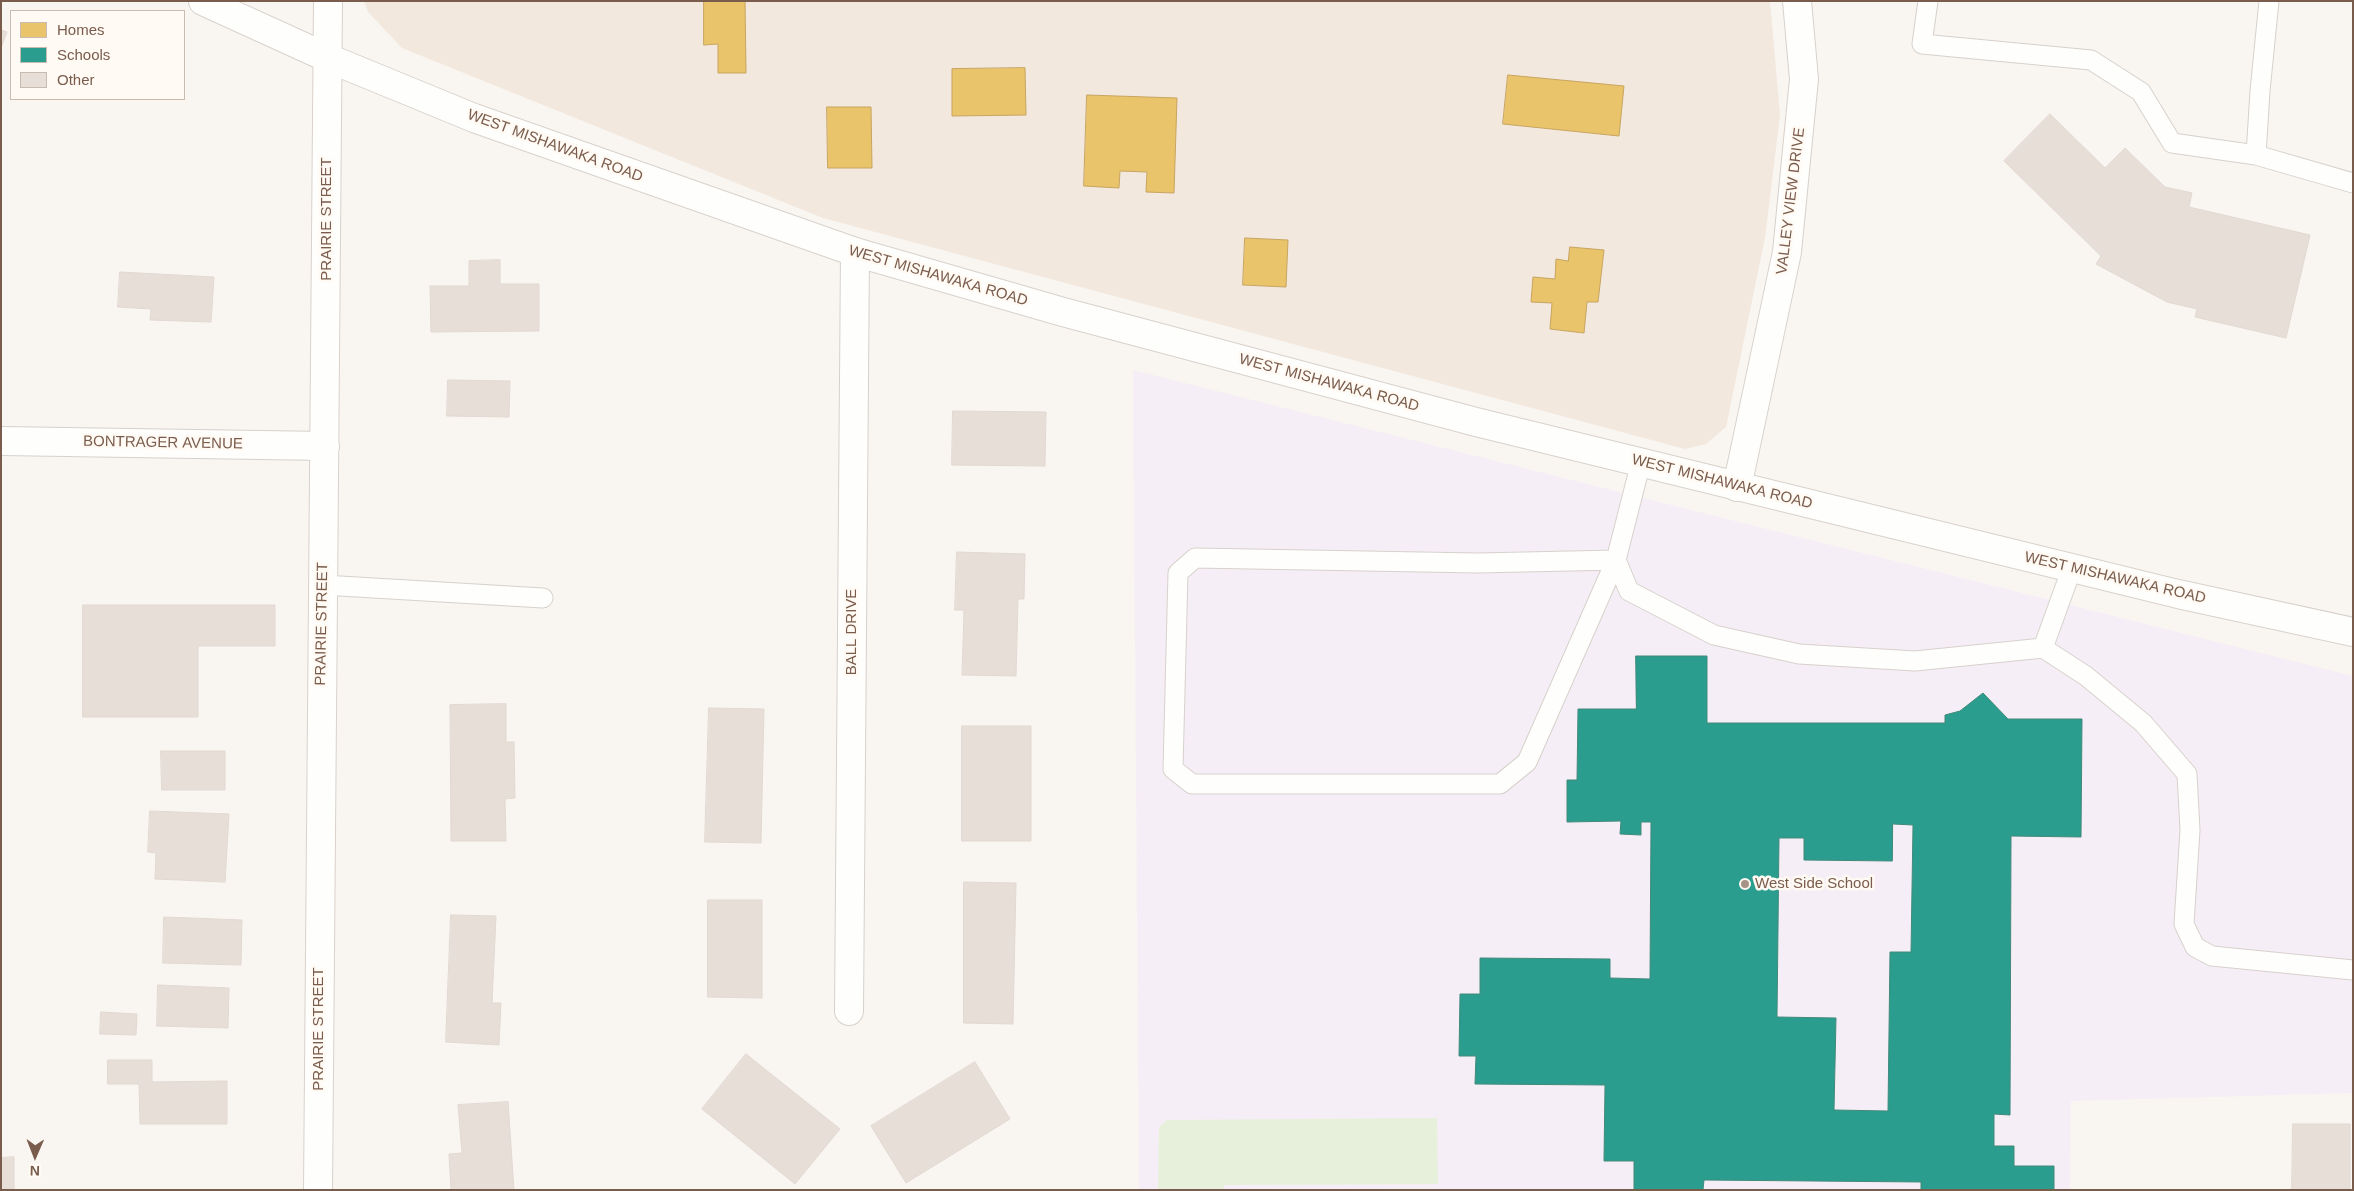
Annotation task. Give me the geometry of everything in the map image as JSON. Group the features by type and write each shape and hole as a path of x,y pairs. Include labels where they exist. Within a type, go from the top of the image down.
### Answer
{"main road":[{"name":"WEST MISHAWAKA ROAD","path":"202,1 328,58 474,118 855,252 1121,327 1466,419 2072,568 2353,632"},
{"name":"PRAIRIE STREET","path":"318,1190 328,1"},
{"name":"VALLEY VIEW DRIVE","path":"1737,487 1787,252 1804,79 1797,1"},
{"name":"BALL DRIVE","path":"849,1011 855,252"},
{"name":"BONTRAGER AVENUE","path":"1,440 325,446"}],"lane":[{"path":"1928,1 1922,44 2091,60 2141,92 2172,143 2256,155 2353,183"},
{"path":"2256,155 2269,1"},
{"path":"1616,560 1478,563 1195,558 1178,573 1173,769 1192,784 1500,784 1526,762 1616,560 1641,462"},
{"path":"1616,560 1629,591 1714,635 1799,654 1915,661 2044,648 2086,676 2143,723 2187,774 2190,830 2184,924 2195,947 2212,956 2353,970"},
{"path":"2044,648 2072,568"},
{"path":"323,585 543,598"}],"shaded area":[{"path":"364,1 1770,1 1780,115 1765,238 1726,427 1706,444 1685,449 823,218 402,48 368,12"},
{"name":"West Side School","path":"1133,370 2353,676 2353,1093 2071,1101 2070,1190 1139,1190"}],"green space":[{"path":"1437,1118 1438,1184 1224,1185 1224,1190 1158,1190 1159,1127 1167,1120"}],"building: Homes":[{"path":"704,1 745,1 746,73 718,73 718,44 704,45"},
{"path":"1025,68 1026,115 952,116 952,69"},
{"path":"1508,75 1624,86 1619,136 1503,124"},
{"path":"1087,95 1177,98 1174,193 1146,192 1147,172 1120,171 1119,188 1084,186"},
{"path":"827,107 871,107 872,168 828,168"},
{"path":"1245,238 1288,240 1286,287 1243,285"},
{"path":"1570,247 1604,250 1598,302 1587,302 1584,333 1550,329 1552,303 1531,302 1533,277 1555,279 1556,259 1568,261"}],"building: Schools":[{"path":"1636,656 1707,656 1707,723 1945,723 1945,715 1960,711 1983,693 2008,719 2082,719 2081,837 2011,836 2010,1115 1994,1114 1994,1146 2014,1146 2014,1166 2054,1166 2054,1190 1921,1190 1921,1182 1704,1180 1703,1190 1634,1190 1634,1161 1604,1161 1605,1085 1475,1084 1476,1056 1459,1056 1460,994 1480,994 1480,958 1610,959 1610,978 1650,979 1651,822 1641,822 1641,835 1620,834 1621,821 1567,822 1567,780 1577,780 1578,709 1636,709","holes":["1893,824 1913,825 1911,952 1890,952 1888,1111 1834,1110 1836,1018 1777,1017 1779,838 1804,838 1804,860 1892,861"]}],"building: Other":[{"path":"1,30 7,32 1,48"},
{"path":"2050,114 2105,168 2125,148 2165,187 2192,193 2189,207 2310,235 2286,338 2195,317 2197,309 2167,302 2096,264 2101,256 2004,161"},
{"path":"500,260 500,284 539,284 539,331 431,332 430,286 469,286 469,261"},
{"path":"120,272 214,277 211,322 150,320 151,309 118,307"},
{"path":"448,380 510,381 509,417 447,416"},
{"path":"953,411 1046,412 1045,466 952,465"},
{"path":"957,552 1025,554 1024,599 1018,599 1016,676 962,675 964,610 955,610"},
{"path":"83,605 275,605 275,646 198,646 198,717 83,717"},
{"path":"506,704 506,742 514,742 515,798 505,799 506,841 451,841 450,705"},
{"path":"709,708 764,709 761,843 705,842"},
{"path":"962,726 1031,726 1031,841 962,841"},
{"path":"161,751 225,751 225,790 162,790"},
{"path":"150,811 229,814 225,882 155,879 156,853 148,852"},
{"path":"964,882 1016,883 1013,1024 964,1023"},
{"path":"708,900 762,900 762,998 708,997"},
{"path":"451,915 496,916 492,1003 501,1003 499,1045 446,1042"},
{"path":"164,917 242,920 241,965 163,963"},
{"path":"158,985 229,988 228,1028 157,1026"},
{"path":"101,1012 137,1014 136,1035 100,1034"},
{"path":"746,1054 840,1129 795,1184 702,1109"},
{"path":"108,1060 152,1060 152,1082 227,1081 227,1124 140,1124 139,1084 108,1084"},
{"path":"975,1062 1010,1119 906,1183 871,1126"},
{"path":"508,1102 514,1190 451,1190 449,1154 462,1153 458,1105"},
{"path":"2293,1124 2350,1124 2350,1190 2292,1190"},
{"path":"14,1157 14,1190 1,1190 1,1158"}],"place":[{"name":"West Side School","path":"1745,884"}]}
